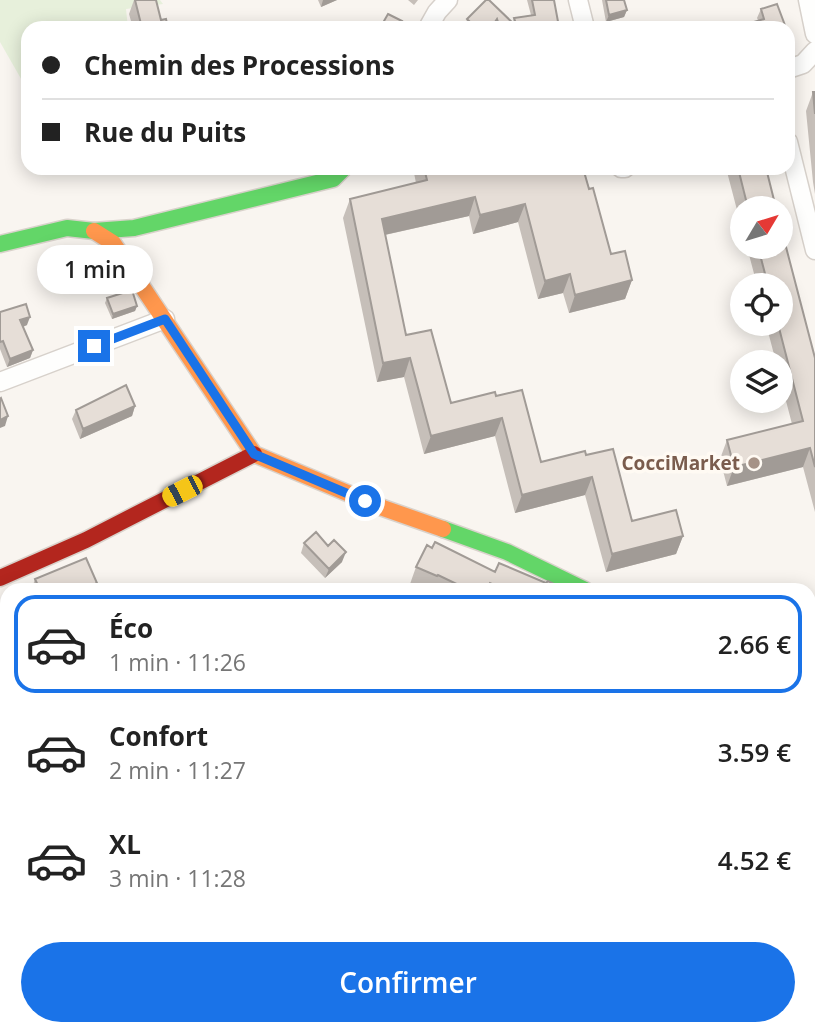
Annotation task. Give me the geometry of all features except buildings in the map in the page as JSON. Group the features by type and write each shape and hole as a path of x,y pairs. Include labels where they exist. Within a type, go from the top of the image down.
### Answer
{"street":[{"path":"432,21 448,0"},
{"path":"578,0 583,21"},
{"path":"808,0 815,34"},
{"path":"795,67 803,64 815,51"},
{"path":"795,170 815,250"},
{"path":"0,244 67,228 94,231 134,228 253,200 332,179 336,175"},
{"path":"94,231 113,243 254,454 383,508 507,552 571,583"},
{"path":"0,382 165,319"},
{"path":"0,578 86,540 254,454"}],"green space":[{"path":"0,0 160,0 163,4 126,9 127,21 21,21 21,79 0,42"}],"traffic: fast":[{"path":"0,244 67,228 94,231 134,228 333,179 337,175"},
{"path":"443,529 507,552 571,583"}],"traffic: slow":[{"path":"94,231 113,243 254,454 383,508 443,529"}],"traffic: jam":[{"path":"0,578 86,540 254,454"}],"place":[{"name":"CocciMarket","path":"754,463"}],"route":[{"path":"94,346 165,319 254,454 365,501"}]}
